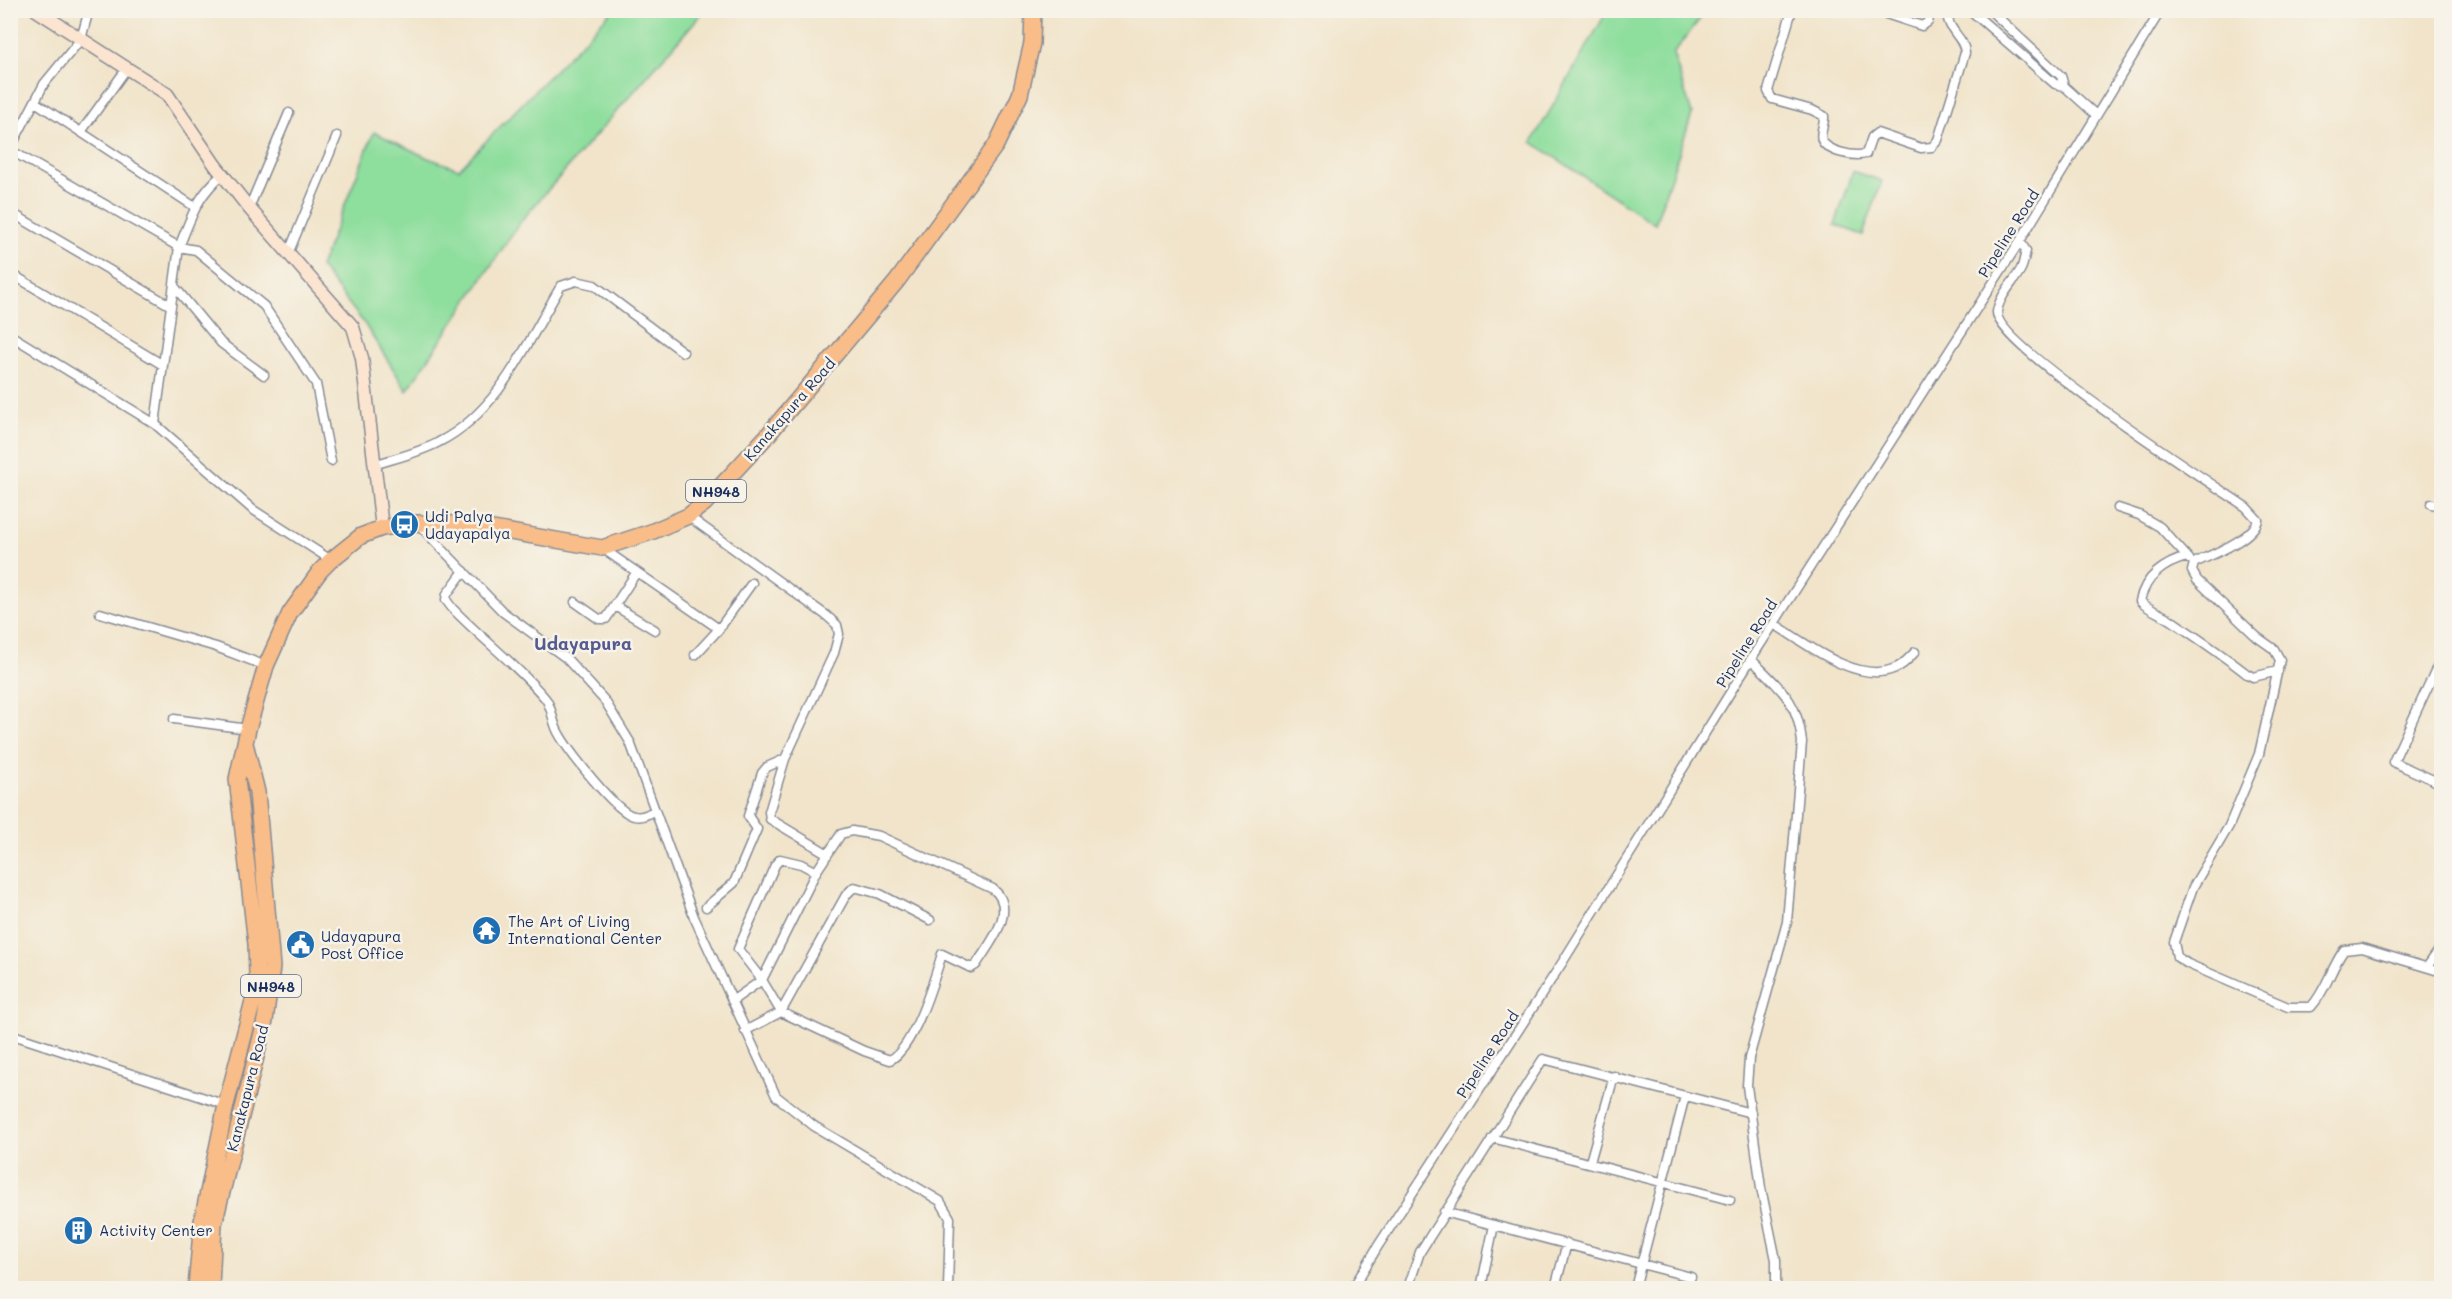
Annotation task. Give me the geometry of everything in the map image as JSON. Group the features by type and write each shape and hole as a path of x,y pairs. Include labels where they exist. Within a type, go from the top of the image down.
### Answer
{"highway":[{"name":"Kanakapura Road","path":"196,1288 202,1221 226,1105 253,1001 263,943 255,779 247,737 266,666 290,613 320,571 331,560 361,536 382,528 417,523 464,524 602,548 651,532 688,516 705,503 767,436 897,280 996,145 1020,95 1032,43 1033,10"},
{"name":"Kanakapura Road","path":"211,1288 214,1224 270,998 272,967 263,943"}],"street":[{"path":"36,10 167,94 249,208 353,327 362,358 382,528"},
{"path":"89,10 81,39 44,84 10,150 179,247 196,250 264,306 316,384 331,461"},
{"path":"1792,10 1768,91 1772,99 1812,110 1824,116 1822,141 1828,147 1857,157 1866,154 1872,137 1877,133 1921,148 1932,147 1938,140 1965,53 1965,44 1949,26 1948,19 1953,10"},
{"path":"1874,10 1922,27 1928,22 1931,10"},
{"path":"1970,10 2055,84 2064,86 2096,115"},
{"path":"1990,10 2061,76 2064,86"},
{"name":"Pipeline Road","path":"1353,1288 1562,963 1751,659 2020,241 2161,10"},
{"path":"81,132 127,69"},
{"path":"35,102 195,207"},
{"path":"249,208 289,113"},
{"path":"288,254 337,136"},
{"path":"155,424 179,247 195,207 211,185 223,174"},
{"path":"10,213 171,306"},
{"path":"2020,241 2026,251 2022,267 2005,293 1997,312 1999,323 2012,338 2051,373 2246,507 2258,520 2257,525 2244,537 2191,560 2167,564 2154,573 2140,601 2216,650 2247,674 2253,677 2278,671"},
{"path":"10,273 163,365"},
{"path":"374,465 439,443 473,420 496,396 561,286 576,281 594,285 683,352"},
{"path":"174,286 216,338 264,375"},
{"path":"10,335 155,424 252,509 331,560"},
{"path":"2432,504 2442,506"},
{"path":"2118,508 2139,515 2160,527 2191,560 2192,571 2197,580 2257,637 2274,649 2280,660 2259,754 2229,826 2193,887 2174,942 2177,957 2188,964 2288,1007 2311,1007 2317,1001 2335,962 2344,950 2362,948 2442,972"},
{"path":"688,516 837,624 839,634 834,653 785,759 769,812 770,819 828,854"},
{"path":"417,523 503,612 566,658 605,701 630,742 694,917 776,1096 814,1126 940,1201 950,1218 948,1288"},
{"path":"602,548 719,629"},
{"path":"464,571 447,594 446,600 452,608 547,699 559,734 606,795 623,812 633,816 644,816 655,810"},
{"path":"575,602 599,619 606,619 636,573"},
{"path":"695,655 719,629 752,583"},
{"path":"615,606 655,630"},
{"path":"100,613 216,647 266,666"},
{"path":"1774,624 1828,658 1868,671 1891,670 1903,664 1915,652"},
{"path":"2442,656 2393,762 2442,784"},
{"path":"1751,659 1789,698 1800,720 1802,742 1786,922 1749,1058 1747,1086 1761,1188 1776,1260 1776,1288"},
{"path":"174,718 247,737"},
{"path":"706,907 734,883 756,832 756,827 748,816 762,773 767,766 785,759"},
{"path":"732,1000 762,980 816,872 841,834 852,831 879,837 993,889 1000,894 1005,912 996,933 976,965 971,968 942,954 915,1025 899,1055 890,1060 864,1051 781,1012 762,980 738,949 775,865 780,859 801,864 816,872"},
{"path":"745,1031 781,1012 846,895 854,887 880,894 930,920"},
{"path":"2427,967 2442,946"},
{"path":"10,1034 241,1109"},
{"path":"1408,1288 1420,1252 1543,1059 1751,1113"},
{"path":"1590,1162 1614,1077"},
{"path":"1635,1288 1685,1096"},
{"path":"1492,1138 1662,1180 1730,1200"},
{"path":"1444,1212 1642,1262 1691,1277"},
{"path":"1480,1288 1494,1225"},
{"path":"1555,1288 1567,1243"}],"green space":[{"path":"613,10 704,11 521,221 407,391 364,323 320,267 374,132 428,158 459,169"},
{"path":"1603,11 1706,11 1673,54 1692,114 1655,224 1532,142 1606,13"},
{"path":"1853,171 1882,181 1863,235 1835,225"}],"place":[{"name":"Udi Palya Udayapalya","path":"404,525"},
{"name":"The Art of Living International Center","path":"487,930"},
{"name":"Udayapura Post Office","path":"300,945"},
{"name":"Activity Center","path":"78,1230"}],"district":[{"name":"Udayapura","path":"583,643"}]}
